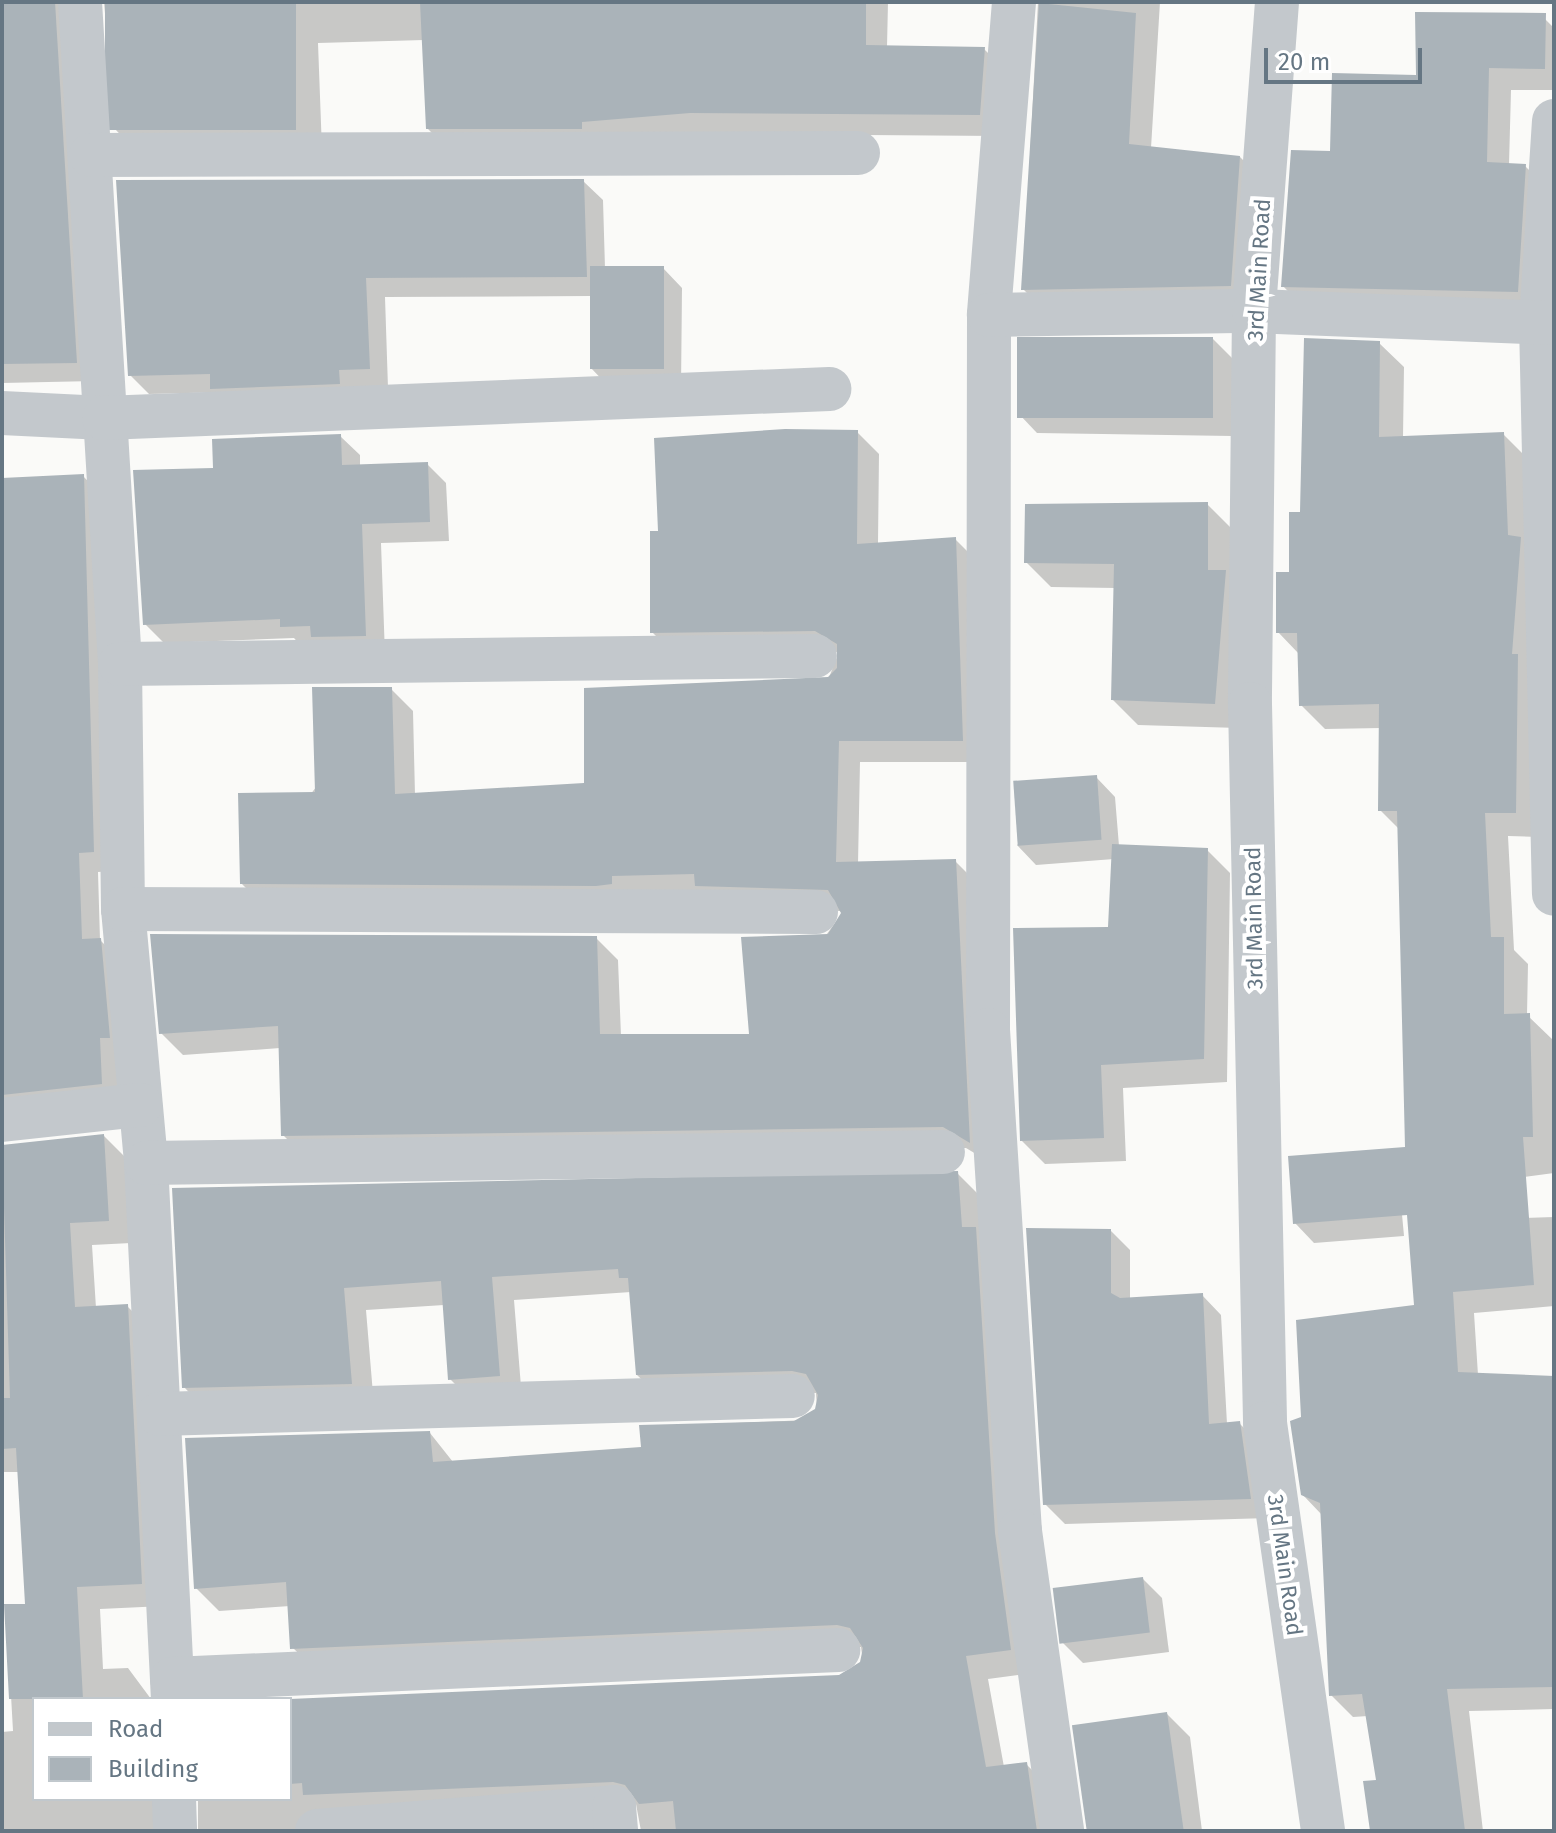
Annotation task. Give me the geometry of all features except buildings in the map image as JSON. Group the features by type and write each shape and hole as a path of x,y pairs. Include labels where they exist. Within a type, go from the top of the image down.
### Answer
{"street":[{"path":"80,2 120,664 123,909 146,1163 173,1689 838,1650"},
{"path":"1014,2 989,315 988,1030 1020,1531 1062,1831"},
{"name":"3rd Main Road","path":"1277,2 1254,311 1250,704 1265,1423 1323,1831"},
{"path":"1554,121 1548,323 1554,894"},
{"path":"91,155 858,153"},
{"path":"989,315 1254,311 1548,323"},
{"path":"2,413 104,418 829,389"},
{"path":"120,664 815,656"},
{"path":"123,909 816,912"},
{"path":"2,1120 140,1105"},
{"path":"146,1163 943,1152"},
{"path":"159,1414 793,1396"},
{"path":"174,1801 175,1831"},
{"path":"317,1831 614,1807 616,1831"}]}
